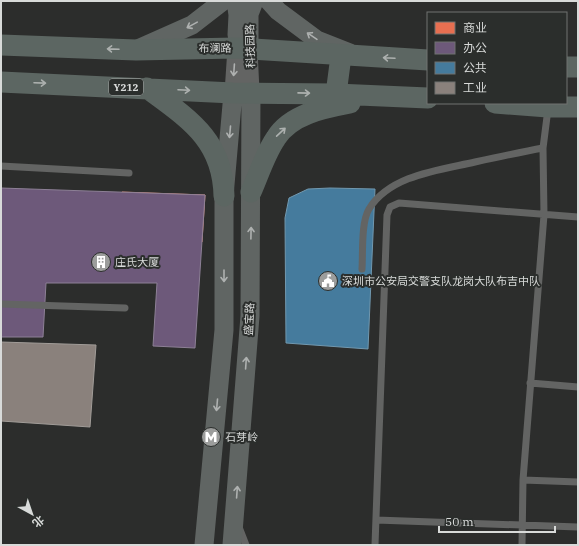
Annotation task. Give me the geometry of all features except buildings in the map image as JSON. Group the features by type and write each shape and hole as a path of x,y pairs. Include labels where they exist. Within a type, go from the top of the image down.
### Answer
{"main road":[{"path":"136,50 192,25 223,1"},
{"name":"科技园路","path":"236,1 242,48"},
{"name":"科技园路","path":"242,48 254,1"},
{"path":"269,1 278,11 317,40 350,56 336,94"},
{"name":"布澜路","path":"1,45 136,50 242,48 427,60"},
{"path":"567,67 578,67"},
{"name":"Y212","path":"1,82 427,98"},
{"path":"147,88 181,114 207,139 218,158 224,176 224,330 204,545"},
{"path":"224,196 242,92"},
{"name":"盛宝路","path":"232,545 250,316 251,192 242,92"},
{"path":"251,192 276,137 290,124 322,108 388,96"},
{"path":"508,104 548,107 578,106"}],"street":[{"name":"科技园路","path":"242,48 242,92"}],"lane":[{"path":"522,545 524,480 530,383 544,215 543,148 548,107"},
{"path":"362,269 366,221 369,210 382,195 397,185 425,173 543,148"},
{"path":"1,166 129,173"},
{"path":"375,545 387,215 390,207 399,203 578,217"},
{"path":"1,304 125,308"},
{"path":"530,383 578,387"},
{"path":"524,480 578,482"},
{"path":"235,514 246,545"},
{"path":"376,520 578,527"}],"place":[{"name":"庄氏大厦","path":"101,262"},
{"name":"深圳市公安局交警支队龙岗大队布吉中队","path":"328,281"},
{"name":"石芽岭","path":"211,437"}]}
